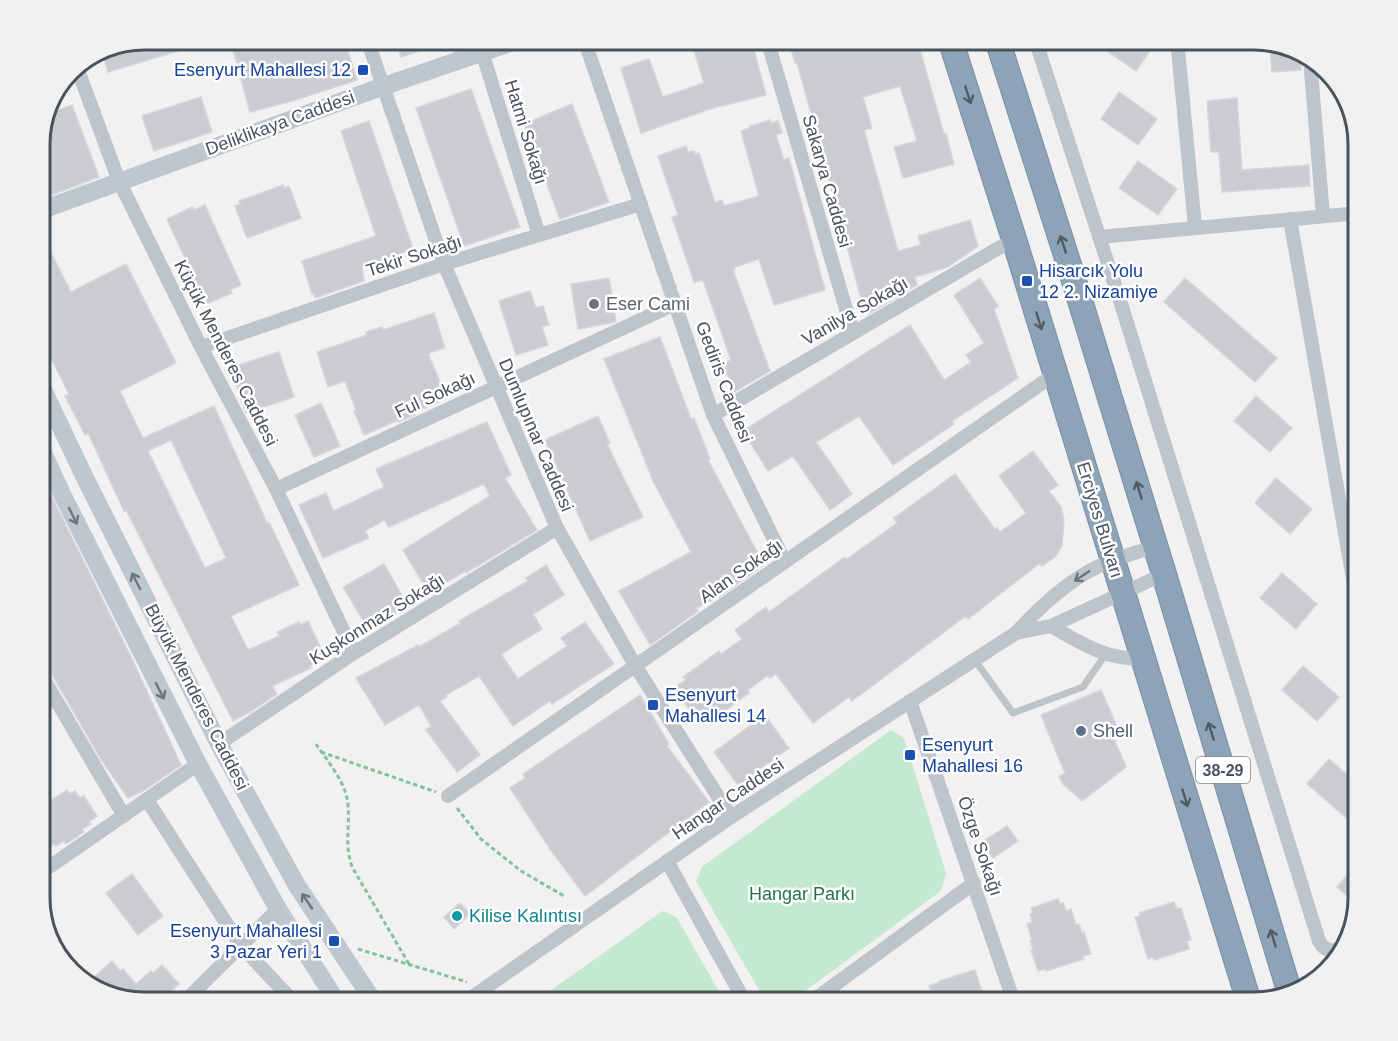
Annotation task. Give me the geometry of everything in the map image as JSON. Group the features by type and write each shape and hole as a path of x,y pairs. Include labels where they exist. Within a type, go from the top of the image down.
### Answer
{"highway":[{"name":"Erciyes Bulvarı","path":"954,50 1246,992"},
{"name":"38-29","path":"1001,50 1292,984"}],"street":[{"name":"Dumlupınar Caddesi","path":"371,50 444,264 557,528 636,667 731,817"},
{"name":"Deliklikaya Caddesi","path":"50,207 384,86 468,50"},
{"name":"Hatmi Sokağı","path":"482,50 539,235"},
{"name":"Gediris Caddesi","path":"588,50 713,414 785,562"},
{"name":"Sakarya Caddesi","path":"770,50 853,333"},
{"path":"1039,50 1318,941 1328,950 1332,950"},
{"path":"1178,50 1196,227"},
{"path":"1311,68 1323,216"},
{"name":"Küçük Menderes Caddesi","path":"80,75 119,181 201,346 276,489 354,653"},
{"name":"Tekir Sokağı","path":"201,346 444,264 641,204"},
{"path":"1099,237 1348,214"},
{"path":"1290,219 1348,550"},
{"name":"Vanilya Sokağı","path":"713,414 1014,239"},
{"name":"Ful Sokağı","path":"276,489 675,304"},
{"name":"Alan Sokağı","path":"448,796 1055,374"},
{"name":"Büyük Menderes Caddesi","path":"50,404 219,744 296,884 367,992"},
{"name":"Büyük Menderes Caddesi","path":"50,468 198,764 278,909 331,992"},
{"name":"Kuşkonmaz Sokağı","path":"219,744 354,653 557,528"},
{"name":"Hangar Caddesi","path":"479,992 731,817 1016,633 1036,611 1084,574 1112,561 1156,546"},
{"name":"Hangar Caddesi","path":"1016,633 1051,626 1164,574"},
{"path":"1051,626 1094,651 1129,660 1143,660"},
{"path":"50,690 124,816"},
{"name":"Özge Sokağı","path":"910,701 1011,992"},
{"path":"50,866 198,764"},
{"path":"147,800 241,946 285,992"},
{"path":"667,861 739,992"},
{"path":"825,992 974,884"},
{"path":"194,992 278,909"}],"lane":[{"path":"974,660 1013,713 1083,687 1105,655"}],"path":[{"path":"316,744 346,793 349,807 347,851 352,867 409,964"},
{"path":"321,752 448,796 481,839 521,871 564,896"},
{"path":"334,941 486,987"}],"green space":[{"name":"Hangar Parkı","path":"891,730 904,738 946,873 941,891 804,992 760,992 696,881 702,867"},
{"path":"663,911 677,918 719,992 548,992"}],"building":[{"path":"181,50 108,72 104,58 113,54 125,51"},
{"path":"233,50 347,50 357,80 250,112"},
{"path":"399,50 422,50 401,57"},
{"path":"694,50 754,50 766,95 713,108 641,133 621,68 649,59 663,97 704,83"},
{"path":"791,50 920,50 944,134 946,133 954,164 903,178 894,147 917,141 900,86 863,97 872,128 864,130 898,251 921,245 918,236 970,220 978,246 948,267 915,277 917,285 870,313 865,314 845,235 809,114 811,113 797,63 795,63"},
{"path":"1106,50 1151,50 1136,71"},
{"path":"1270,51 1285,54 1300,62 1301,70 1272,72"},
{"path":"471,89 520,227 464,246 416,108"},
{"path":"1119,92 1157,119 1138,145 1101,119"},
{"path":"201,97 212,132 154,151 142,116"},
{"path":"1237,98 1242,170 1309,165 1310,186 1222,192 1219,152 1211,152 1207,101"},
{"path":"572,104 609,202 560,219 524,124"},
{"path":"72,105 99,177 51,195 50,138 56,111"},
{"path":"770,120 771,123 778,121 782,133 776,135 784,160 789,158 825,290 774,305 759,259 735,267 733,270 770,371 734,392 723,363 731,360 703,280 694,282 672,217 678,215 658,156 686,146 688,152 699,153 715,203 722,200 724,206 759,196 741,131"},
{"path":"369,121 413,249 362,267 364,281 315,298 302,261 376,236 341,131"},
{"path":"1138,161 1177,189 1158,215 1119,188"},
{"path":"283,185 284,188 289,186 301,218 247,238 235,206 240,204 239,201"},
{"path":"205,205 241,285 230,290 232,293 206,304 167,219 192,207 194,210"},
{"path":"50,251 71,292 126,264 176,363 120,391 143,438 214,406 267,523 269,522 299,585 231,616 248,650 279,636 277,632 299,622 300,625 308,621 326,659 272,686 277,694 233,721 126,510 124,511 88,433 85,435 65,396 69,394 50,356","holes":["171,440 226,558 205,568 148,451"]},
{"name":"Eser Cami","path":"609,278 616,322 578,329 571,284"},
{"path":"980,278 998,306 994,309 1018,378 952,421 954,424 893,465 859,416 816,442 852,494 830,510 793,456 768,471 743,431 910,325 944,380 971,362 966,355 984,343 954,295"},
{"path":"1185,278 1277,358 1255,382 1164,302"},
{"path":"530,291 536,308 543,306 549,325 542,327 548,345 516,355 499,301"},
{"path":"434,313 445,348 429,353 429,356 447,398 414,413 415,415 364,435 345,381 328,387 317,352 367,335 366,332 382,327 383,330"},
{"path":"660,337 691,419 694,418 710,459 708,460 764,565 720,596 696,608 698,611 650,645 619,591 691,552 654,483 604,359"},
{"path":"279,352 294,397 246,413 230,368"},
{"path":"1256,396 1292,428 1270,452 1234,421"},
{"path":"321,403 340,446 314,457 295,415"},
{"path":"598,416 610,443 607,444 643,517 590,541 545,440"},
{"path":"487,422 511,475 505,478 537,530 429,593 403,550 490,496 484,484 389,527 384,520 365,531 369,538 323,558 299,505 326,493 333,510 336,510 384,487 376,469"},
{"path":"1033,451 1058,485 1049,491 1061,507 1064,520 1062,545 1056,556 1042,566 1040,563 968,619 966,616 852,701 849,697 813,723 776,674 770,678 768,675 748,690 749,693 714,719 712,716 702,722 681,698 684,697 676,686 686,680 683,677 719,651 721,654 742,639 735,630 766,607 769,612 845,557 847,559 897,523 894,518 955,474 995,529 997,528 1000,532 1026,513 999,476"},
{"path":"1276,478 1312,509 1290,534 1255,503"},
{"path":"50,493 133,661 181,765 143,791 128,798 102,761 50,671"},
{"path":"384,564 408,606 368,629 343,587"},
{"path":"546,565 564,595 533,614 542,629 501,654 518,679 567,646 561,638 585,622 614,664 552,704 550,701 513,726 479,676 446,695 447,697 440,701 480,755 457,772 426,730 431,726 419,705 385,725 356,678 461,623 459,621 528,581 526,578"},
{"path":"1282,573 1317,604 1296,629 1260,598"},
{"path":"1303,666 1339,697 1317,721 1282,690"},
{"path":"1101,690 1118,729 1111,732 1126,767 1082,801 1063,784 1059,776 1065,773 1041,715"},
{"path":"640,695 669,744 667,746 709,802 585,896 550,849 510,788 525,778 523,774"},
{"path":"765,715 789,748 738,785 714,752"},
{"path":"1329,759 1348,775 1348,819 1307,784"},
{"path":"67,790 70,794 75,791 80,798 84,796 97,816 89,822 91,824 82,829 84,832 66,844 64,841 50,846 50,801"},
{"path":"1007,826 1018,841 993,858 982,842"},
{"path":"132,874 163,916 138,935 106,893"},
{"path":"1348,874 1348,896 1337,887"},
{"path":"1058,899 1060,904 1063,903 1066,911 1071,909 1076,925 1079,924 1082,933 1084,932 1091,954 1083,956 1084,959 1046,971 1045,969 1038,971 1031,950 1033,949 1030,940 1032,940 1027,924 1032,922 1031,908"},
{"path":"1174,902 1177,909 1181,908 1191,940 1187,941 1189,949 1154,960 1153,957 1148,959 1135,917 1140,916 1139,913"},
{"name":"Kilise Kalıntısı","path":"460,903 470,914 454,929 444,917"},
{"path":"112,961 120,971 123,969 136,984 162,965 179,984 170,992 131,991 113,987 94,977"},
{"path":"975,970 982,992 931,992 929,986"}],"place":[{"name":"Esenyurt Mahallesi 12","path":"363,70"},
{"name":"Hisarcık Yolu 12 2. Nizamiye","path":"1027,281"},
{"name":"Eser Cami","path":"594,304"},
{"name":"Esenyurt Mahallesi 14","path":"653,705"},
{"name":"Shell","path":"1081,731"},
{"name":"Esenyurt Mahallesi 16","path":"910,755"},
{"name":"Kilise Kalıntısı","path":"457,916"},
{"name":"Esenyurt Mahallesi 3 Pazar Yeri 1","path":"334,941"}]}
